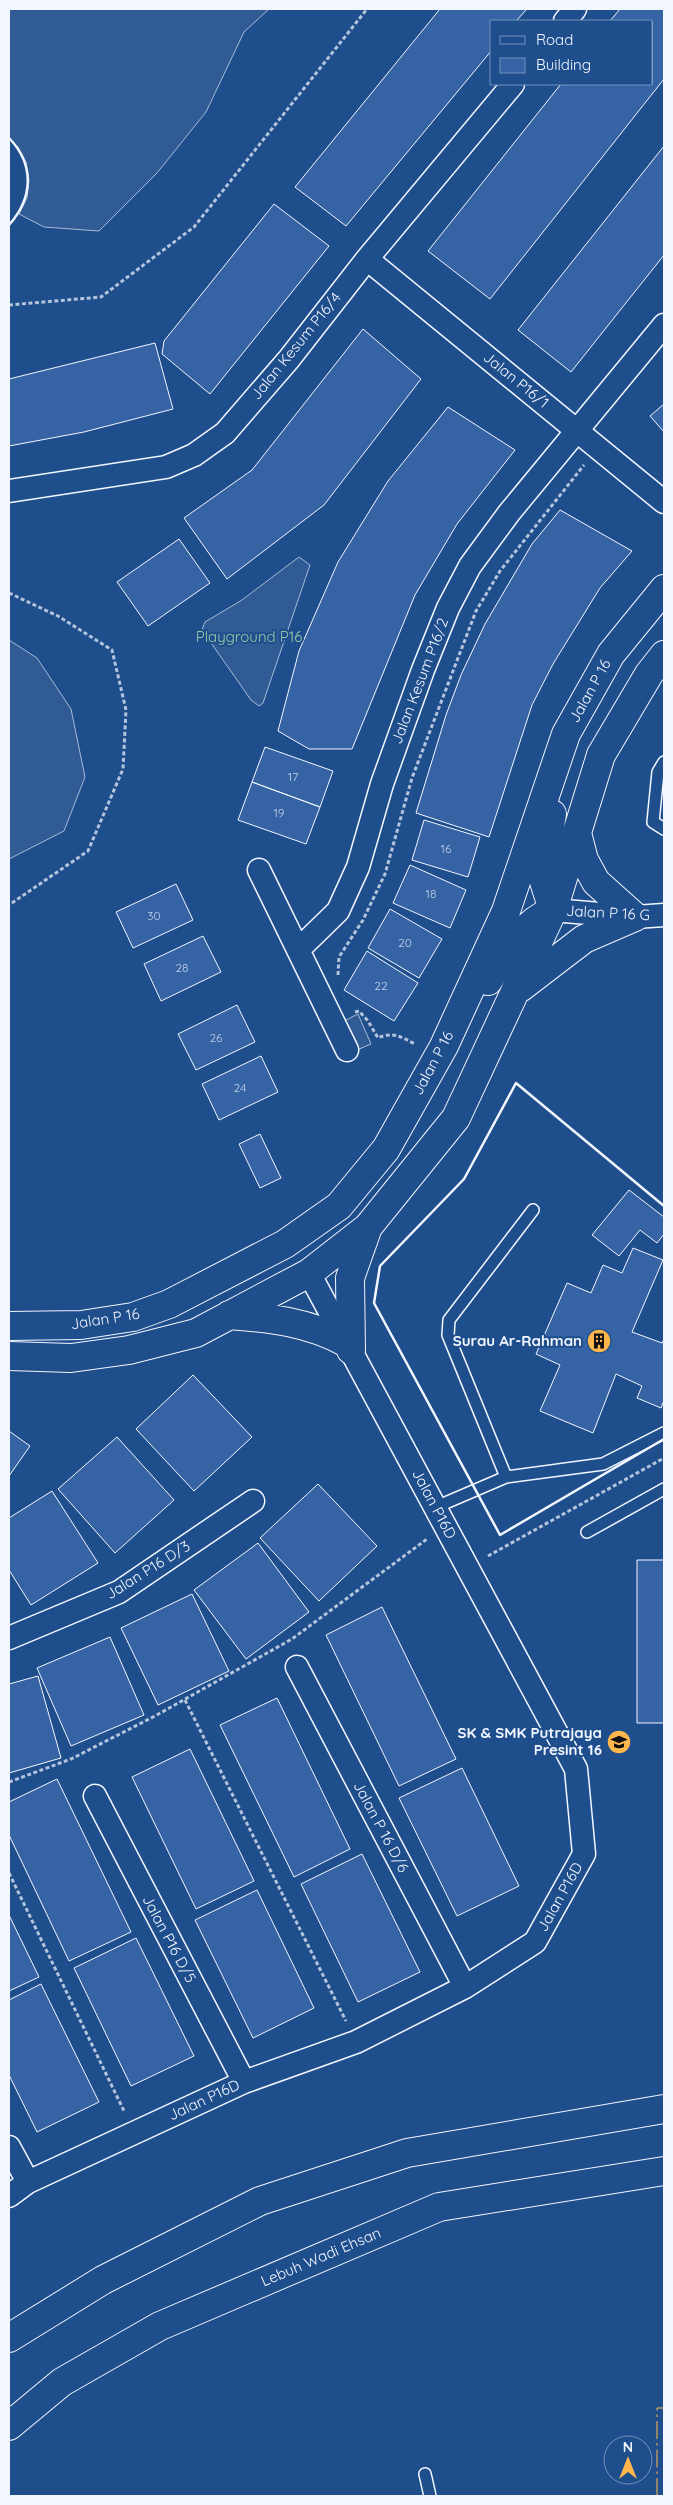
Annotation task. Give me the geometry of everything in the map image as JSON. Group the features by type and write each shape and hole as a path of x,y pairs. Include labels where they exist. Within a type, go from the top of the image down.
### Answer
{"street":[{"path":"566,20 575,9"},
{"name":"Jalan Kesum P16/4","path":"9,491 166,466 194,455 225,433 289,358 367,259 512,85"},
{"name":"Jalan P16/1","path":"367,259 664,502"},
{"name":"Jalan Kesum P16/2","path":"298,950 338,911 358,867 382,784 423,670 448,608 470,566 509,513 634,359 664,325"},
{"path":"634,359 664,346"},
{"name":"Jalan P 16","path":"9,1326 81,1325 133,1317 169,1304 285,1244 339,1206 386,1148 440,1052 506,911 566,734 611,654 664,589"},
{"path":"9,1356 71,1358 129,1350 196,1333 309,1273 368,1227 456,1118 552,910 601,755 649,674 664,655"},
{"path":"552,910 542,875 566,734"},
{"path":"515,992 584,939 634,917 596,882 584,860 577,833"},
{"path":"259,870 347,1050"},
{"path":"440,1052 522,930 538,917 552,910"},
{"name":"Jalan P 16 G","path":"552,910 634,917 664,915"},
{"path":"309,1273 339,1206"},
{"path":"229,1315 276,1318 315,1328 349,1346 350,1278 368,1227"},
{"path":"231,1272 280,1265 309,1273"},
{"name":"Jalan P16D","path":"9,2196 28,2182 134,2132 244,2082 356,2042 465,1987 534,1942 584,1854 576,1769 309,1273"},
{"name":"Jalan P16 D/3","path":"9,1638 119,1592 253,1501"},
{"name":"Jalan P 16 D/6","path":"297,1667 465,1987"},
{"name":"Jalan P16 D/5","path":"95,1796 244,2082"},
{"path":"9,2338 103,2280 260,2201 407,2153 664,2109"},
{"path":"9,2147 28,2182"},
{"name":"Lebuh Wadi Ehsan","path":"9,2426 62,2382 160,2326 439,2207 664,2171"}],"lane":[{"path":"662,770 653,822 664,829"},
{"path":"506,1477 448,1335 449,1320 533,1210"},
{"path":"441,1516 506,1477 603,1464 664,1433"},
{"path":"587,1532 664,1489"},
{"path":"425,2474 430,2496"}],"path":[{"path":"9,305 101,297 194,227 367,9"},
{"path":"338,982 340,957 363,920 385,874 412,778 476,611 500,571 598,447"},
{"path":"9,593 58,616 112,650 126,710 124,769 88,851 9,905"},
{"path":"347,1012 359,1011 368,1020 378,1038 394,1034 440,1052"},
{"path":"468,1567 664,1458"},
{"path":"9,1782 71,1759 185,1700 292,1639 441,1516"},
{"path":"185,1700 356,2042"},
{"path":"9,1873 134,2132"}],"shaded area":[{"path":"9,9 269,9 244,32 206,112 157,173 99,231 44,227 19,214 27,198 29,180 26,162 18,147 9,138"},
{"name":"Playground P16","path":"299,557 310,565 263,703 259,706 251,700 202,630 205,622 242,600"},
{"path":"9,640 37,658 71,709 85,777 64,831 9,859"},
{"path":"358,1014 371,1044 357,1050 344,1021"}],"building":[{"path":"440,9 527,9 517,20 490,20 490,52 346,226 295,187"},
{"path":"620,9 664,9 664,79 490,299 428,251 560,85 653,85 653,20 611,20"},
{"path":"664,146 664,255 571,372 518,330"},
{"path":"274,204 329,246 210,394 162,354 164,341"},
{"path":"363,329 421,379 324,505 227,579 184,518 252,470"},
{"path":"155,343 173,409 84,432 9,446 9,379"},
{"path":"664,404 664,432 650,416"},
{"path":"448,407 515,450 457,524 415,595 352,749 309,749 278,731 299,651 338,562 388,481"},
{"path":"560,510 632,551 600,588 553,664 532,705 489,837 416,813 446,715 461,675 485,624 532,544"},
{"path":"179,539 210,583 148,626 117,582"},
{"path":"265,747 333,771 320,807 252,782"},
{"path":"252,782 320,807 306,844 238,820"},
{"path":"424,820 480,837 468,877 412,860"},
{"path":"410,865 466,890 450,928 393,903"},
{"path":"176,884 193,920 133,948 116,912"},
{"path":"390,909 442,939 419,978 368,948"},
{"path":"203,936 221,972 161,1001 144,964"},
{"path":"367,951 418,983 394,1021 344,990"},
{"path":"237,1005 255,1042 196,1070 178,1034"},
{"path":"261,1056 278,1092 219,1120 202,1084"},
{"path":"260,1134 281,1178 260,1188 239,1144"},
{"path":"629,1190 664,1217 664,1234 657,1243 640,1230 619,1256 592,1235"},
{"name":"Surau Ar-Rahman","path":"633,1248 663,1260 632,1332 662,1343 664,1339 664,1400 661,1408 637,1398 642,1386 616,1374 593,1433 540,1411 560,1365 536,1354 567,1283 591,1293 603,1265 622,1273"},
{"path":"193,1375 252,1437 194,1491 136,1429"},
{"path":"9,1431 30,1446 9,1476"},
{"path":"117,1437 174,1500 115,1553 58,1489"},
{"path":"318,1484 377,1546 319,1601 260,1538"},
{"path":"52,1491 98,1563 31,1605 9,1570 9,1518"},
{"path":"258,1543 309,1612 246,1659 194,1590"},
{"path":"637,1560 664,1560 664,1723 637,1723"},
{"path":"192,1594 229,1671 158,1705 121,1628"},
{"path":"382,1607 456,1759 399,1786 326,1635"},
{"path":"110,1637 144,1715 71,1746 37,1668"},
{"path":"38,1676 61,1758 9,1773 9,1684"},
{"path":"277,1698 350,1849 294,1877 220,1725"},
{"path":"190,1749 254,1881 196,1909 132,1777"},
{"path":"462,1768 519,1886 457,1916 399,1798"},
{"path":"57,1779 131,1932 69,1961 9,1835 9,1802"},
{"path":"362,1854 420,1972 358,2002 301,1884"},
{"path":"257,1890 314,2008 253,2038 195,1920"},
{"path":"9,1915 39,1977 9,1991"},
{"path":"136,1938 194,2056 131,2086 74,1968"},
{"path":"41,1984 99,2102 37,2132 9,2075 9,2000"}],"wall":[{"path":"9,138 23,159 27,170 28,182 23,204 9,225"},
{"path":"664,1206 516,1083 464,1179 380,1266 374,1303 500,1535 664,1439"}],"power":[{"path":"657,2496 657,2408 664,2408"}],"place":[{"name":"Surau Ar-Rahman","path":"599,1341"},
{"name":"SK & SMK Putrajaya Presint 16","path":"619,1742"}]}
